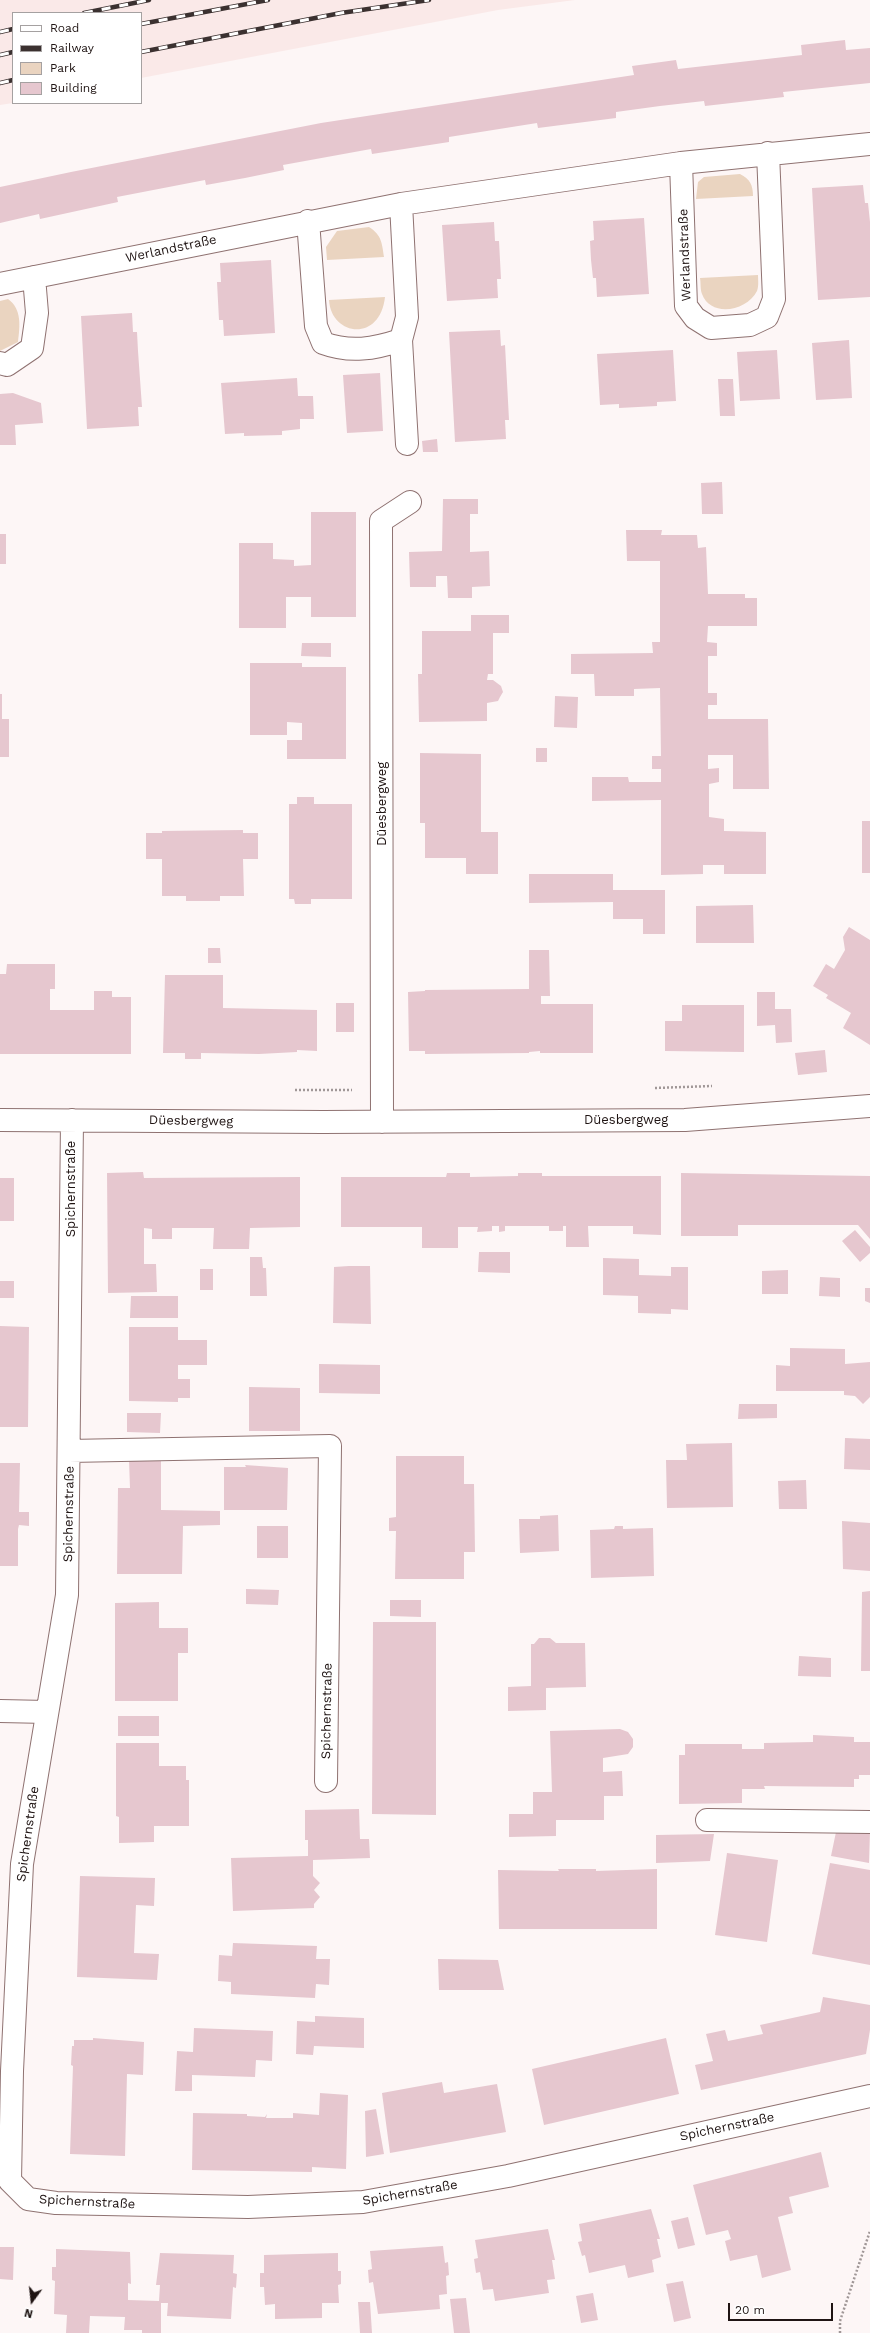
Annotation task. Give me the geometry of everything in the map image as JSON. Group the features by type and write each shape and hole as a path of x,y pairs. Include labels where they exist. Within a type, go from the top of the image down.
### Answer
{"street":[{"name":"Werlandstraße","path":"0,284 308,221 401,204 681,163 768,153 870,144"},
{"name":"Werlandstraße","path":"681,163 686,306 695,318 711,328 750,325 767,316 774,299 768,153"},
{"path":"401,204 407,317 400,340 407,444"},
{"path":"308,221 316,326 323,343 340,350 381,347 400,340"},
{"path":"0,364 8,365 32,348 37,313 34,277"},
{"name":"Düesbergweg","path":"382,1122 381,520 410,502"},
{"name":"Düesbergweg","path":"0,1120 382,1122 685,1120 870,1106"},
{"name":"Spichernstraße","path":"72,1120 70,1451 67,1595 22,1864 12,2063 10,2181 28,2199 56,2203 248,2207 364,2202 508,2176 870,2096"},
{"name":"Spichernstraße","path":"70,1451 330,1446 326,1781"},
{"path":"0,1711 47,1712"},
{"path":"707,1820 870,1822"}],"path":[{"path":"651,1088 714,1086"},
{"path":"288,1090 382,1090"},
{"path":"840,2333 840,2321 870,2231"}],"shaded area":[{"path":"0,0 575,0 498,10 142,78 142,12 12,12 12,103 0,105"}],"green space":[{"path":"740,174 750,183 753,196 696,199 698,182 704,177"},
{"path":"369,227 377,233 379,237 382,244 384,257 327,260 326,247 337,231"},
{"path":"758,275 757,291 752,298 738,307 721,309 713,306 707,302 701,292 700,278"},
{"path":"385,297 381,312 374,322 366,328 356,329 346,327 338,321 332,312 329,300"},
{"path":"8,299 13,303 18,313 18,342 0,351 0,301"}],"building":[{"path":"845,40 846,50 870,48 870,83 783,92 784,97 705,106 704,101 660,106 616,112 616,118 538,128 537,123 449,137 449,142 372,154 371,149 283,165 284,170 245,178 206,185 205,180 117,197 118,202 40,219 39,214 0,223 0,187 321,123 634,75 632,66 676,60 678,69 802,55 801,45"},
{"path":"863,185 865,203 868,203 870,222 870,297 818,300 812,188"},
{"path":"644,218 649,294 597,297 596,278 593,278 590,241 594,240 593,221"},
{"path":"494,222 495,241 499,241 501,279 497,279 498,298 447,301 442,225"},
{"path":"271,260 275,333 224,336 223,320 219,320 217,282 221,282 220,263"},
{"path":"132,313 133,332 137,332 142,407 138,407 139,426 87,429 81,316"},
{"path":"500,330 501,346 505,345 509,420 505,420 506,439 455,442 449,332"},
{"path":"849,340 852,398 816,400 812,343"},
{"path":"673,350 676,401 657,402 657,406 619,408 619,404 600,405 597,354"},
{"path":"777,350 780,399 740,401 737,352"},
{"path":"380,373 383,431 347,433 343,375"},
{"path":"297,378 298,396 313,396 314,419 300,419 300,429 282,431 282,435 244,436 244,433 225,434 221,383"},
{"path":"718,379 733,379 735,416 720,416"},
{"path":"13,393 41,403 43,423 15,425 16,445 0,445 0,394"},
{"path":"437,439 438,452 423,452 422,441"},
{"path":"722,482 723,514 702,514 701,483"},
{"path":"443,499 478,499 478,514 470,514 470,552 489,551 490,586 472,587 472,598 448,598 447,576 436,576 436,587 410,587 409,552 442,551"},
{"path":"311,512 356,512 356,617 311,617 311,597 286,597 286,628 239,628 239,543 273,543 273,559 294,560 294,566 311,565"},
{"path":"626,530 662,530 661,535 697,535 698,548 706,547 708,594 745,594 745,598 757,598 757,626 708,626 707,642 717,643 717,656 708,656 708,693 717,693 717,705 708,705 708,719 768,719 769,789 733,789 733,755 708,755 708,769 719,768 719,782 709,784 709,817 724,819 724,831 766,832 766,874 724,874 724,865 703,865 703,874 661,875 661,800 592,801 592,777 628,777 629,782 661,782 661,769 652,769 652,756 661,756 660,688 634,689 634,696 595,696 594,674 571,674 571,654 653,653 652,642 660,642 660,561 627,561"},
{"path":"0,534 6,534 6,564 0,564"},
{"path":"471,615 509,615 509,633 493,633 493,674 488,674 487,680 493,680 501,686 503,692 498,701 487,703 487,721 419,722 418,674 422,674 422,631 471,631"},
{"path":"302,643 331,643 331,657 301,656"},
{"path":"250,663 302,663 302,667 346,667 346,759 287,759 287,740 302,740 302,723 287,722 287,735 250,735"},
{"path":"0,694 2,694 2,719 9,719 9,757 0,757"},
{"path":"555,696 578,697 577,728 554,727"},
{"path":"536,748 547,748 547,762 536,762"},
{"path":"420,753 481,754 481,832 498,832 498,874 466,874 466,858 425,858 425,823 420,823"},
{"path":"297,797 314,797 314,804 352,804 352,899 311,899 311,904 295,904 294,899 289,899 289,804 297,804"},
{"path":"862,821 870,821 870,873 862,873"},
{"path":"243,830 243,833 258,833 258,859 243,859 244,896 220,896 220,901 186,901 186,896 162,896 162,859 146,859 146,833 162,833 162,831"},
{"path":"529,874 613,874 613,890 665,890 665,934 643,934 643,919 613,919 613,902 529,903"},
{"path":"753,905 754,943 696,943 696,906"},
{"path":"849,927 870,940 870,1045 843,1028 851,1013 826,998 828,995 813,986 826,964 834,969 845,950 843,937"},
{"path":"208,948 220,948 221,963 208,963"},
{"path":"529,950 549,950 550,996 541,996 541,1004 593,1004 593,1053 540,1053 540,1051 529,1053 425,1054 425,1051 409,1051 408,992 425,990 529,989"},
{"path":"7,964 55,964 55,989 50,989 50,1010 94,1010 94,991 112,991 112,997 131,997 131,1054 0,1054 0,974 6,974"},
{"path":"165,975 223,975 223,1008 317,1010 317,1051 297,1050 297,1052 259,1054 201,1053 201,1059 185,1059 185,1053 163,1053"},
{"path":"757,992 775,992 775,1009 791,1009 792,1042 776,1043 775,1025 757,1026"},
{"path":"336,1003 354,1003 354,1032 336,1032"},
{"path":"682,1005 744,1005 744,1052 665,1051 665,1021 682,1021"},
{"path":"825,1050 827,1072 798,1075 795,1053"},
{"path":"143,1172 144,1178 300,1177 300,1227 250,1228 249,1249 213,1249 214,1228 172,1228 172,1239 152,1239 152,1229 144,1228 144,1264 156,1264 157,1292 108,1293 107,1173"},
{"path":"447,1173 470,1173 470,1177 518,1176 518,1173 542,1173 542,1176 661,1176 661,1235 633,1234 633,1226 588,1226 589,1247 566,1247 566,1226 563,1226 563,1231 549,1231 549,1226 505,1226 505,1231 499,1232 499,1226 492,1226 492,1231 477,1232 478,1227 458,1227 458,1248 422,1248 422,1227 341,1227 341,1177 446,1177"},
{"path":"681,1173 870,1176 870,1239 858,1225 738,1225 738,1236 681,1236"},
{"path":"0,1178 14,1178 14,1221 0,1221"},
{"path":"855,1230 870,1247 870,1253 860,1262 842,1241"},
{"path":"479,1252 510,1252 510,1273 478,1272"},
{"path":"250,1257 262,1257 263,1268 266,1268 267,1296 250,1296"},
{"path":"603,1258 639,1259 639,1275 671,1276 671,1267 688,1267 688,1310 671,1309 671,1314 638,1313 638,1296 603,1295"},
{"path":"370,1266 371,1324 333,1323 334,1267"},
{"path":"200,1269 213,1269 213,1290 200,1290"},
{"path":"788,1270 788,1294 762,1294 762,1271"},
{"path":"820,1277 840,1278 840,1297 819,1296"},
{"path":"0,1281 14,1281 14,1298 0,1298"},
{"path":"865,1288 870,1288 870,1303 865,1301"},
{"path":"131,1296 178,1296 178,1318 130,1318"},
{"path":"0,1326 29,1327 28,1427 0,1427"},
{"path":"129,1327 178,1327 178,1340 207,1340 207,1365 178,1365 178,1379 190,1379 190,1398 178,1398 178,1402 129,1401"},
{"path":"790,1348 845,1349 845,1364 870,1362 870,1397 863,1404 855,1396 844,1395 844,1391 776,1391 776,1365 790,1366"},
{"path":"319,1364 380,1365 380,1394 319,1393"},
{"path":"249,1387 300,1388 300,1431 249,1431"},
{"path":"739,1404 777,1404 777,1418 738,1419"},
{"path":"127,1413 161,1413 160,1433 127,1432"},
{"path":"845,1438 870,1439 870,1470 844,1469"},
{"path":"732,1443 733,1507 667,1508 666,1460 687,1460 686,1444"},
{"path":"396,1456 464,1456 464,1484 474,1484 475,1552 464,1552 464,1579 395,1579 396,1531 389,1531 389,1518 396,1517"},
{"path":"129,1460 161,1460 161,1510 220,1511 220,1525 183,1526 182,1574 117,1574 118,1488 130,1488"},
{"path":"0,1463 20,1463 19,1512 29,1512 29,1526 19,1525 18,1529 18,1566 0,1566"},
{"path":"245,1465 288,1468 287,1510 224,1510 224,1467 246,1467"},
{"path":"806,1480 807,1509 779,1509 778,1481"},
{"path":"558,1515 559,1551 520,1553 519,1519 540,1519 540,1516"},
{"path":"842,1521 870,1523 870,1571 843,1569"},
{"path":"257,1526 288,1526 288,1558 257,1558"},
{"path":"615,1526 623,1526 623,1529 653,1528 654,1576 591,1578 590,1530 614,1529"},
{"path":"246,1589 279,1590 278,1605 246,1604"},
{"path":"870,1591 870,1671 861,1671 862,1592"},
{"path":"390,1600 421,1600 421,1617 390,1616"},
{"path":"159,1602 159,1628 188,1628 188,1653 178,1653 178,1701 115,1701 115,1603"},
{"path":"373,1622 436,1622 436,1815 372,1814"},
{"path":"539,1638 550,1638 556,1643 585,1643 586,1687 546,1688 546,1710 508,1711 508,1687 531,1686 531,1644 534,1644"},
{"path":"799,1656 831,1658 831,1677 798,1676"},
{"path":"118,1716 159,1716 159,1736 118,1736"},
{"path":"620,1729 628,1732 633,1739 633,1747 628,1754 603,1758 603,1772 622,1771 623,1796 604,1796 604,1820 556,1820 556,1836 509,1837 509,1814 533,1814 533,1792 552,1792 550,1731"},
{"path":"813,1735 854,1737 854,1742 870,1742 870,1775 859,1775 859,1779 854,1779 854,1787 764,1786 765,1789 742,1789 742,1803 679,1804 679,1755 685,1755 685,1744 742,1744 742,1749 764,1749 764,1743 813,1742"},
{"path":"116,1743 159,1743 159,1766 186,1766 186,1780 189,1780 189,1826 154,1826 154,1842 119,1843 119,1817 116,1816"},
{"path":"359,1809 360,1839 369,1839 370,1858 313,1860 313,1876 320,1883 314,1890 320,1897 314,1904 314,1908 233,1911 231,1858 308,1856 308,1840 305,1840 305,1810"},
{"path":"870,1831 869,1863 831,1856 836,1832"},
{"path":"714,1834 710,1861 656,1863 656,1835"},
{"path":"727,1853 778,1860 767,1942 715,1935"},
{"path":"830,1863 870,1870 870,1965 812,1954"},
{"path":"558,1869 596,1869 596,1871 657,1869 657,1929 499,1929 498,1870 559,1871"},
{"path":"80,1876 155,1878 154,1906 136,1905 134,1953 159,1954 157,1980 77,1977"},
{"path":"233,1943 317,1946 316,1959 330,1959 329,1985 316,1984 315,1998 231,1994 231,1982 218,1981 219,1955 232,1956"},
{"path":"438,1959 498,1960 504,1990 439,1990"},
{"path":"823,1997 870,2005 870,2030 866,2054 701,2090 695,2065 713,2061 706,2034 725,2030 728,2041 763,2034 760,2025 820,2012"},
{"path":"315,2016 364,2018 364,2048 314,2046 313,2055 296,2054 297,2021 315,2022"},
{"path":"194,2028 273,2031 272,2061 256,2060 255,2077 192,2075 192,2091 175,2091 177,2051 193,2052"},
{"path":"93,2038 144,2042 143,2075 127,2074 125,2156 70,2154 73,2066 71,2065 72,2046 74,2046 74,2040 93,2040"},
{"path":"666,2038 679,2094 544,2125 532,2069"},
{"path":"442,2082 444,2093 497,2084 506,2132 390,2153 382,2093"},
{"path":"320,2093 348,2095 346,2169 312,2167 312,2172 192,2170 193,2113 247,2114 247,2116 265,2117 267,2114 266,2118 293,2118 293,2113 319,2115"},
{"path":"376,2109 384,2154 366,2157 365,2111"},
{"path":"821,2152 829,2187 789,2197 793,2213 778,2217 791,2270 762,2278 757,2255 730,2261 725,2241 731,2239 728,2230 706,2235 693,2185"},
{"path":"651,2209 660,2239 657,2239 661,2257 652,2260 654,2272 628,2278 625,2265 589,2273 585,2255 582,2256 578,2242 582,2241 579,2224"},
{"path":"688,2217 695,2245 678,2249 671,2221"},
{"path":"548,2229 555,2260 552,2260 555,2279 547,2280 549,2293 495,2301 493,2289 483,2290 480,2272 476,2273 474,2259 478,2258 475,2240"},
{"path":"443,2246 445,2263 448,2262 449,2275 446,2276 447,2294 439,2295 440,2309 378,2314 373,2282 369,2283 368,2270 372,2269 370,2251"},
{"path":"0,2247 14,2247 13,2280 0,2279"},
{"path":"56,2249 130,2252 131,2284 128,2283 128,2300 159,2301 160,2285 156,2285 160,2253 234,2255 233,2273 237,2274 236,2288 233,2287 231,2319 167,2316 168,2303 161,2303 161,2333 142,2333 142,2330 124,2330 125,2317 90,2316 89,2333 66,2333 67,2315 54,2314 55,2281 52,2280 52,2267 56,2267"},
{"path":"338,2253 338,2271 341,2271 341,2284 338,2285 339,2303 322,2303 322,2318 275,2319 275,2304 265,2305 264,2287 260,2287 260,2273 264,2273 264,2255"},
{"path":"683,2281 691,2318 674,2322 666,2284"},
{"path":"593,2293 598,2320 581,2323 576,2296"},
{"path":"466,2298 470,2333 454,2333 450,2299"},
{"path":"358,2302 370,2302 372,2333 360,2333"}],"railway":[{"path":"89,12 149,0"},
{"path":"142,24 268,0"},
{"path":"142,52 341,13 429,0"},
{"path":"0,32 12,29"},
{"path":"0,55 12,52"},
{"path":"0,83 12,80"}]}
